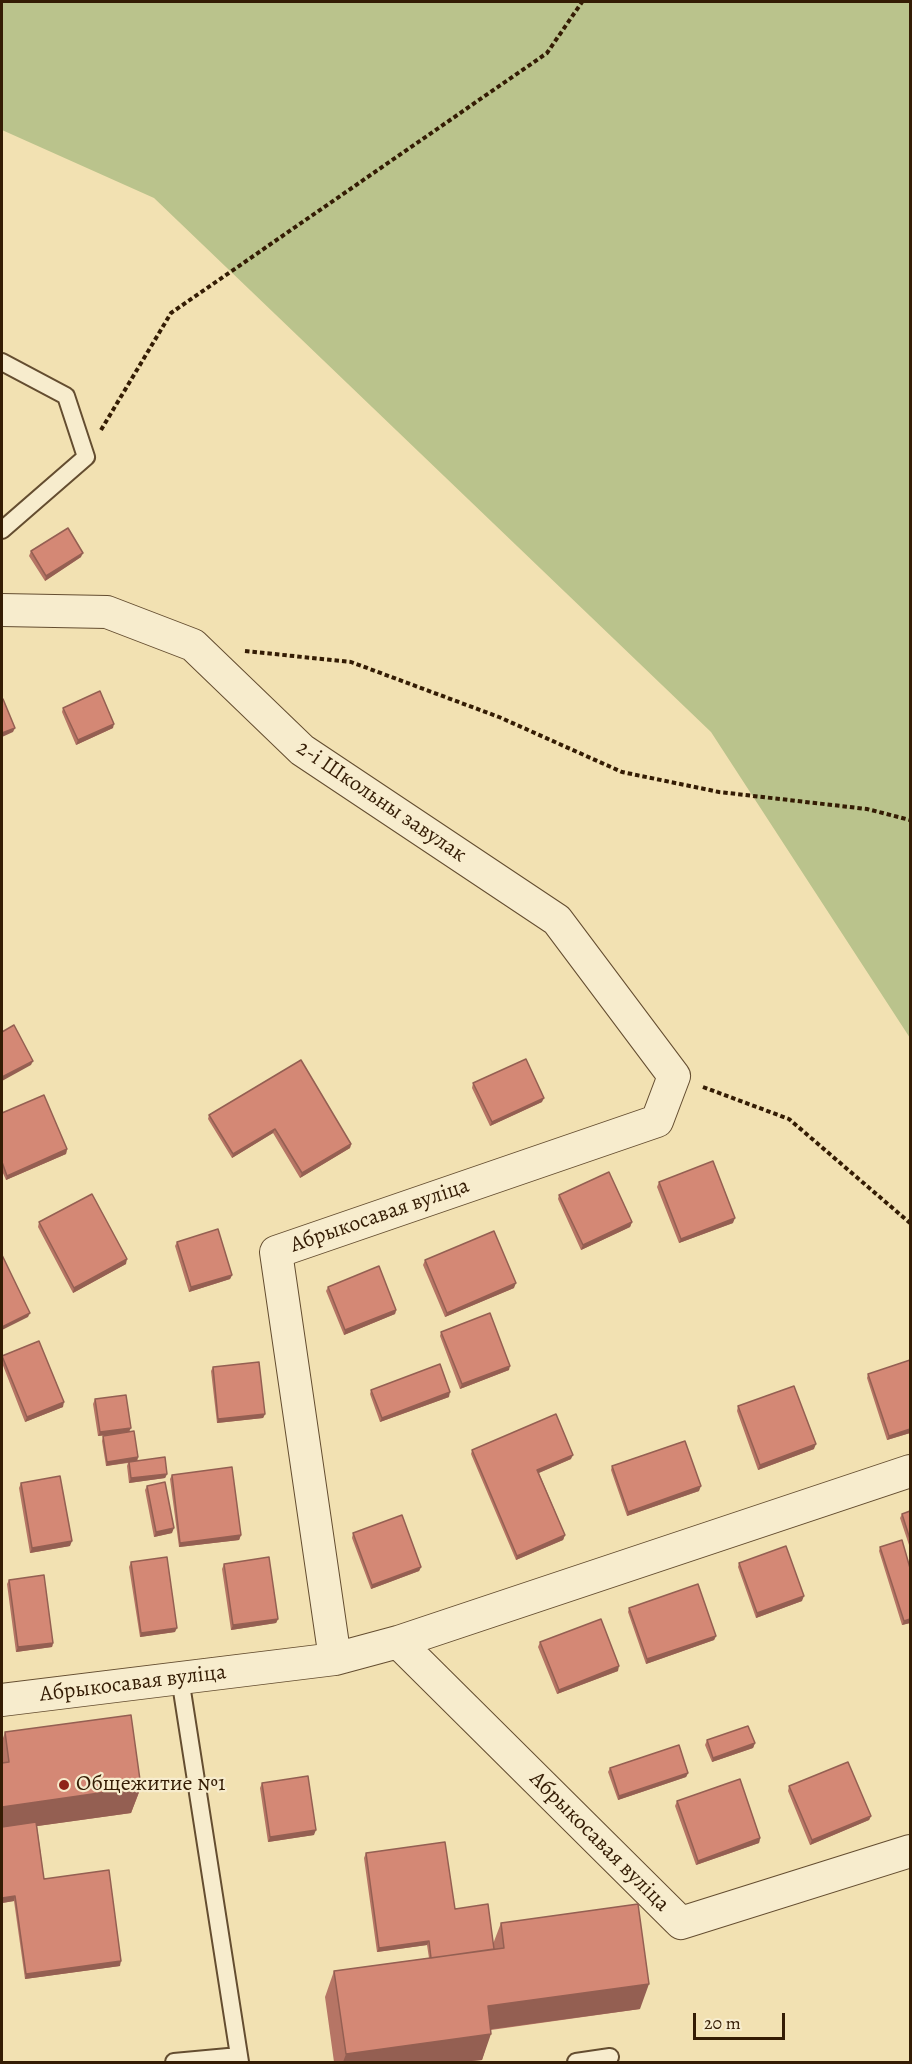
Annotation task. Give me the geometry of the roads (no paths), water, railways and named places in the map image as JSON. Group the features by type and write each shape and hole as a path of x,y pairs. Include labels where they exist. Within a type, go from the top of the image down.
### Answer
{"street":[{"name":"2-і Школьны завулак","path":"2,610 107,612 193,645 302,750 557,920 674,1076"},
{"name":"Абрыкосавая вуліца","path":"335,1659 276,1252 657,1120 674,1076"},
{"name":"Абрыкосавая вуліца","path":"2,1700 335,1659 398,1642 910,1471"},
{"name":"Абрыкосавая вуліца","path":"398,1642 681,1923 910,1851"}],"lane":[{"path":"2,362 66,396 86,457 2,530"},
{"path":"174,2062 239,2059 180,1678"},
{"path":"576,2062 610,2057"}],"place":[{"name":"Общежитие №1","path":"64,1785"}]}
